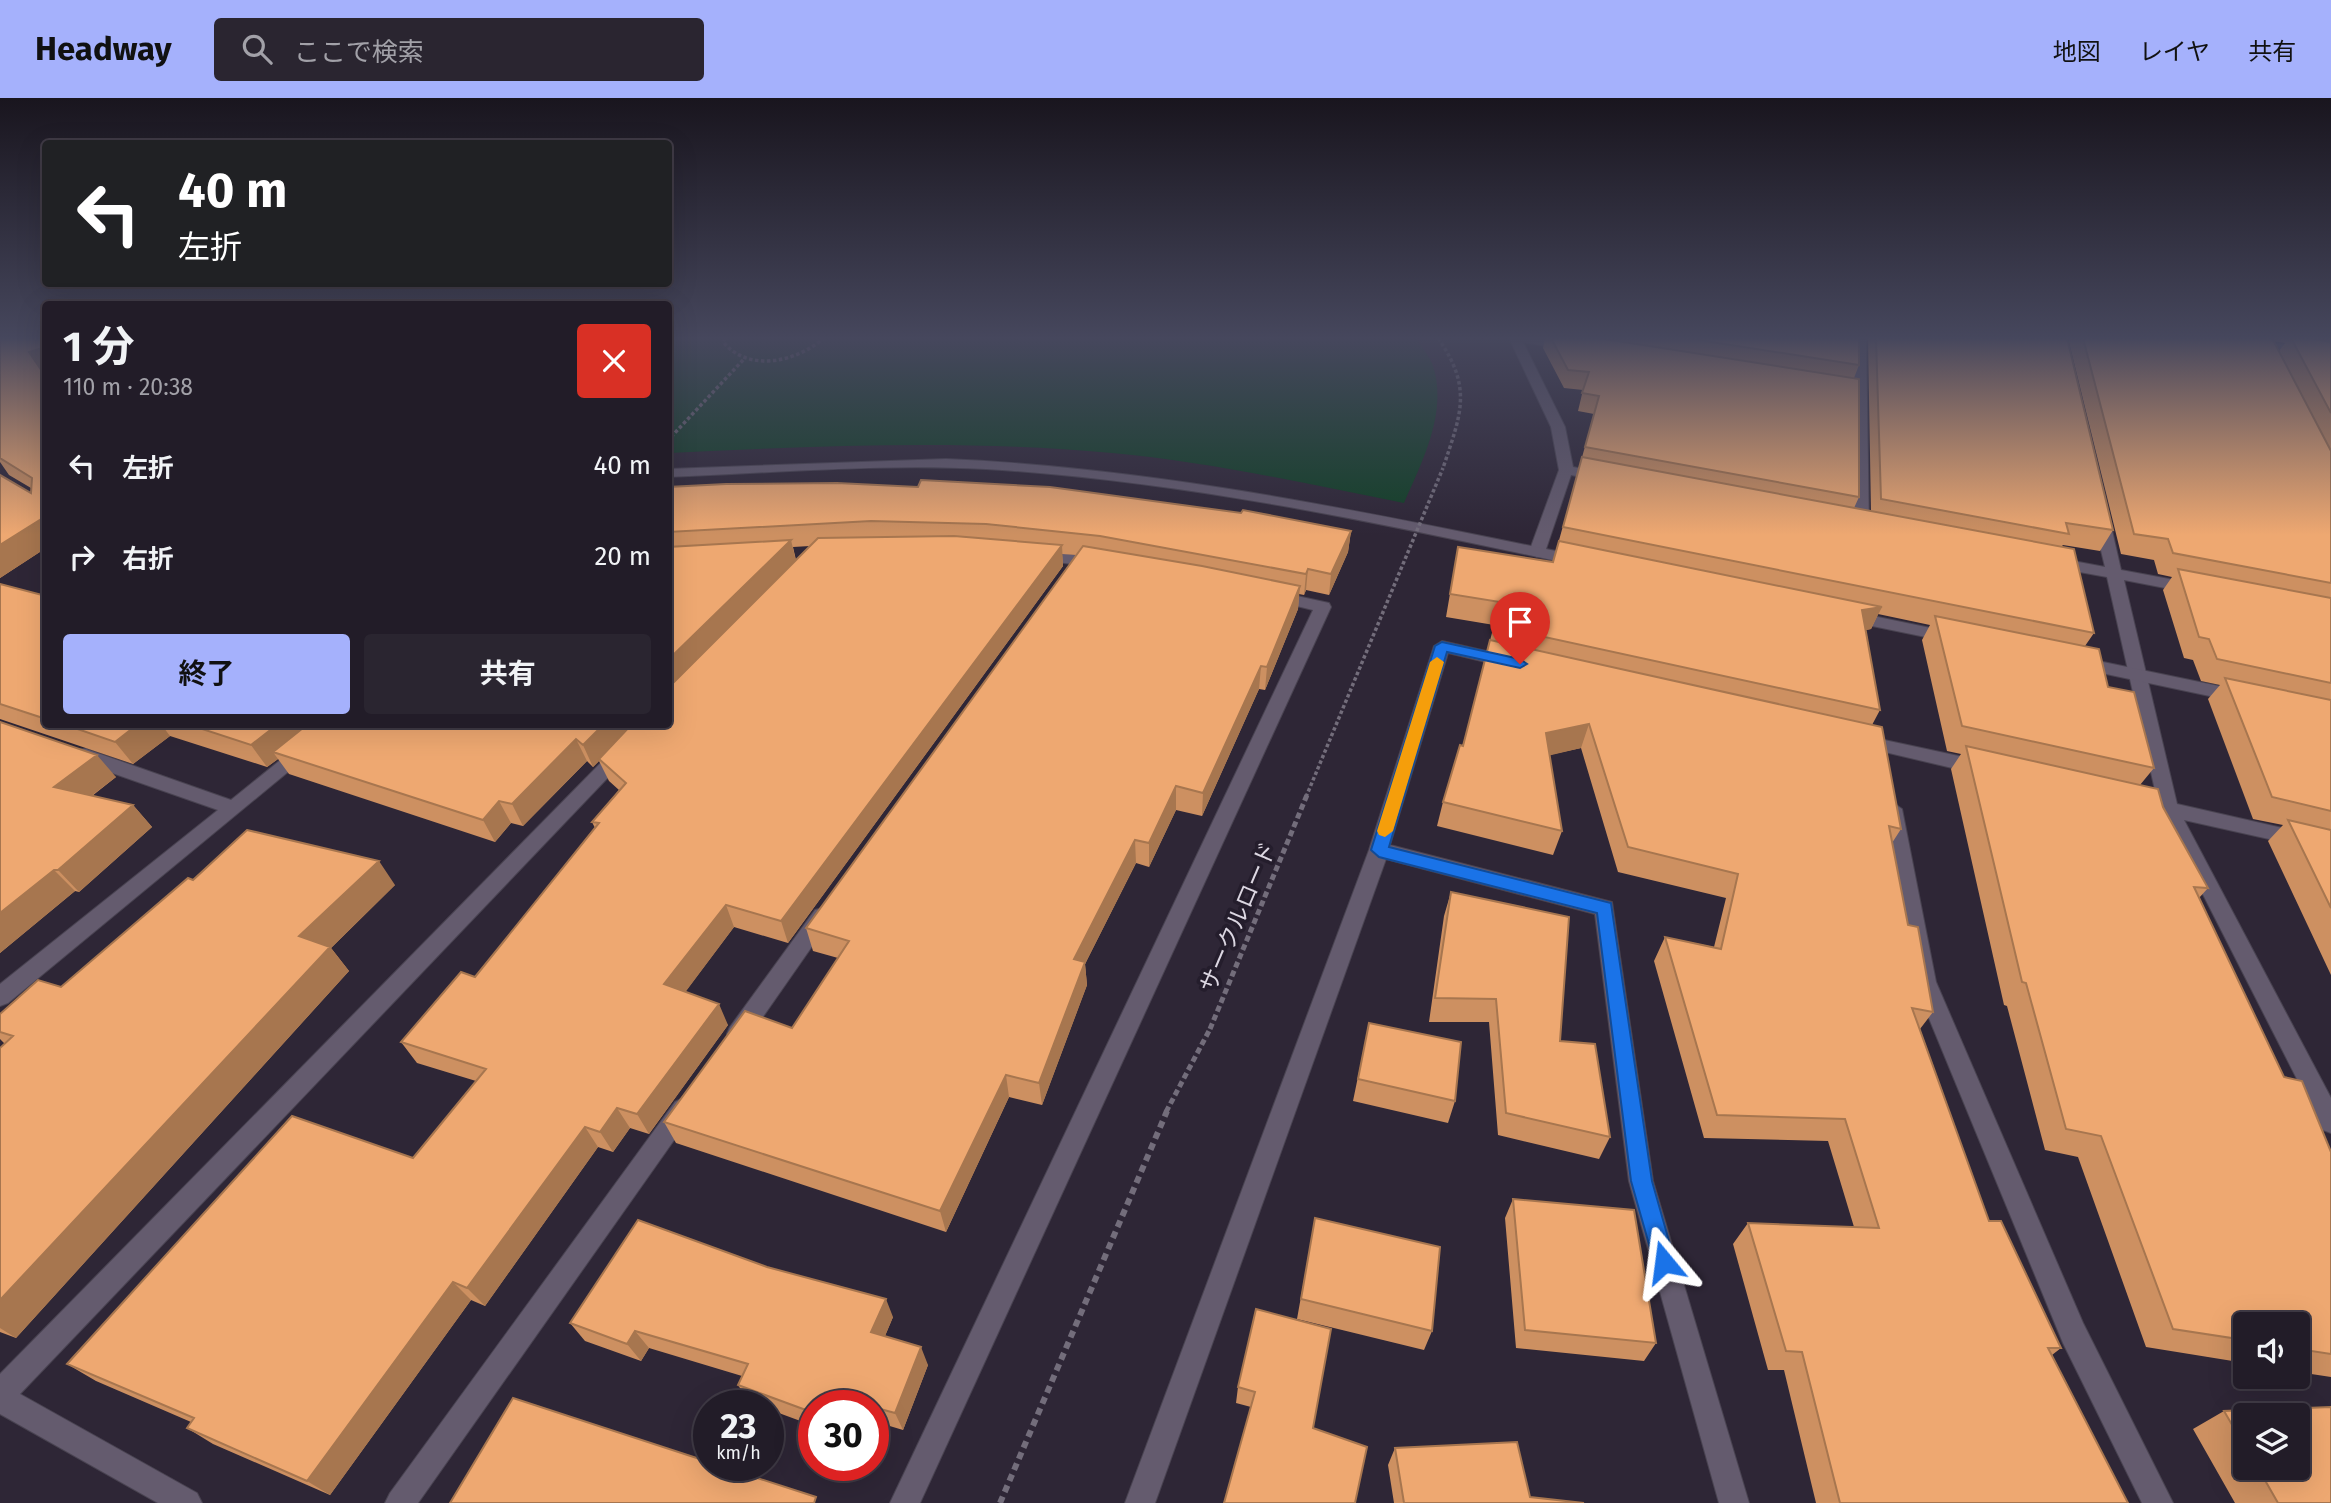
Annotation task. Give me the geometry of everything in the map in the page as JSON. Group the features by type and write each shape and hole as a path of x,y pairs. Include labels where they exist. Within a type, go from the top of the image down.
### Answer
{"street":[{"path":"1537,552 1566,470 1558,427 1547,404"},
{"path":"1855,404 1861,527"},
{"path":"672,473 983,465 1088,473 1185,484 1592,563"},
{"path":"1566,470 1620,480"},
{"path":"2096,495 2169,809 2331,1122"},
{"path":"1024,555 1116,565"},
{"path":"2034,559 2209,592"},
{"path":"1063,582 1079,560"},
{"path":"905,1503 1323,607 1258,593"},
{"path":"1838,614 1962,639"},
{"path":"1140,1503 1379,850 1442,646 1535,667"},
{"path":"2058,659 2249,699"},
{"path":"0,997 332,728"},
{"path":"187,1503 0,1396 646,728"},
{"path":"1840,737 1998,772"},
{"path":"1880,746 1925,982 2073,1332 2158,1503"},
{"path":"65,749 234,808"},
{"path":"2116,797 2331,846"},
{"path":"1379,850 1605,908 1641,1181 1734,1503"},
{"path":"723,1054 836,897"},
{"path":"400,1503 699,1088"}],"path":[{"path":"672,436 702,404"},
{"name":"サークルロード","path":"1000,1503 1172,1099 1210,1029 1443,468 1462,404"}],"green space":[{"path":"672,404 1437,404 1431,436 1404,503 1259,474 1112,453 946,445 672,453"}],"building":[{"path":"0,404 42,404 42,519 0,545 0,475 31,493 32,478 0,458"},
{"path":"1597,404 1859,404 1859,497 1585,447"},
{"path":"1878,404 2083,404 2113,530 2066,523 2069,534 1881,499"},
{"path":"2100,404 2306,404 2331,451 2331,583 2173,553 2168,539 2134,534"},
{"path":"1582,457 2074,549 2094,633 1563,527"},
{"path":"921,480 1050,487 1241,513 1243,510 1351,531 1331,574 1308,569 1306,574 1100,536 986,524 871,521 672,532 672,487 837,483 918,487"},
{"path":"954,536 1062,545 781,921 726,905 664,984 719,1004 637,1114 617,1108 600,1132 585,1127 467,1288 453,1282 307,1481 187,1428 194,1418 67,1364 292,1116 413,1158 486,1069 401,1042 461,972 475,977 599,823 592,822 626,783 599,759 628,728 672,728 672,684 818,538"},
{"path":"791,540 672,656 672,547"},
{"path":"1559,541 1882,607 1862,610 1880,710 1494,626 1500,602 1450,594 1458,547 1553,562"},
{"path":"1083,546 1300,586 1267,667 1261,666 1203,793 1176,786 1149,843 1135,840 1074,959 1085,962 1039,1083 1006,1075 940,1211 664,1122 745,1011 792,1028 849,941 806,928"},
{"path":"2178,569 2331,598 2331,683 2217,659 2209,639 2199,637"},
{"path":"0,584 42,595 42,718 0,704"},
{"path":"1935,616 2099,649 2108,687 2134,692 2154,768 1962,726"},
{"path":"1490,640 1882,727 1901,829 1889,826 1908,925 1918,927 1933,1012 1912,1008 1989,1221 2001,1221 2061,1348 2048,1348 2128,1503 1840,1503 1802,1352 1786,1351 1748,1223 1879,1228 1845,1119 1717,1115 1665,937 1721,949 1738,874 1628,847 1589,724 1546,733 1562,831 1443,802 1460,745 1463,746"},
{"path":"2225,678 2331,700 2331,811 2272,797"},
{"path":"0,722 97,755 54,787 133,805 58,870 54,870 0,913"},
{"path":"75,728 133,728 115,742"},
{"path":"199,728 273,728 251,745"},
{"path":"303,728 600,728 583,745 576,739 512,804 499,801 483,820 273,752"},
{"path":"1966,746 2158,789 2163,807 2208,888 2194,887 2284,1077 2302,1081 2331,1152 2331,1354 2310,1351 2310,1312 2233,1312 2233,1338 2173,1329 2101,1136 2066,1129 2026,983 2022,982"},
{"path":"2288,820 2331,830 2331,908"},
{"path":"247,830 379,861 299,936 330,947 0,1300 0,1048 13,1036 0,1032 0,1014 38,980 61,987 188,878 193,880"},
{"path":"1451,892 1569,917 1560,1041 1595,1044 1610,1137 1506,1113 1496,999 1435,998"},
{"path":"1369,1023 1461,1042 1455,1101 1358,1079"},
{"path":"1513,1199 1634,1210 1656,1343 1525,1330"},
{"path":"1315,1218 1440,1247 1432,1331 1301,1299"},
{"path":"638,1220 767,1267 886,1299 871,1332 921,1347 895,1413 889,1411 889,1390 798,1390 798,1407 784,1402 784,1390 752,1390 738,1385 748,1364 635,1331 627,1344 570,1323"},
{"path":"1256,1309 1331,1329 1313,1428 1367,1447 1355,1503 1224,1503 1255,1392 1238,1387"},
{"path":"513,1398 693,1457 693,1481 766,1481 816,1497 814,1503 450,1503"},
{"path":"2331,1407 2331,1503 2278,1503 2265,1480 2310,1480 2310,1408"},
{"path":"2224,1411 2233,1411 2233,1426"},
{"path":"1517,1442 1530,1497 1584,1503 1404,1503 1395,1448"}],"slow traffic":[{"path":"1385,831 1437,662"}],"route":[{"path":"1520,664 1442,646 1379,850 1605,908 1641,1181 1664,1262"}]}
